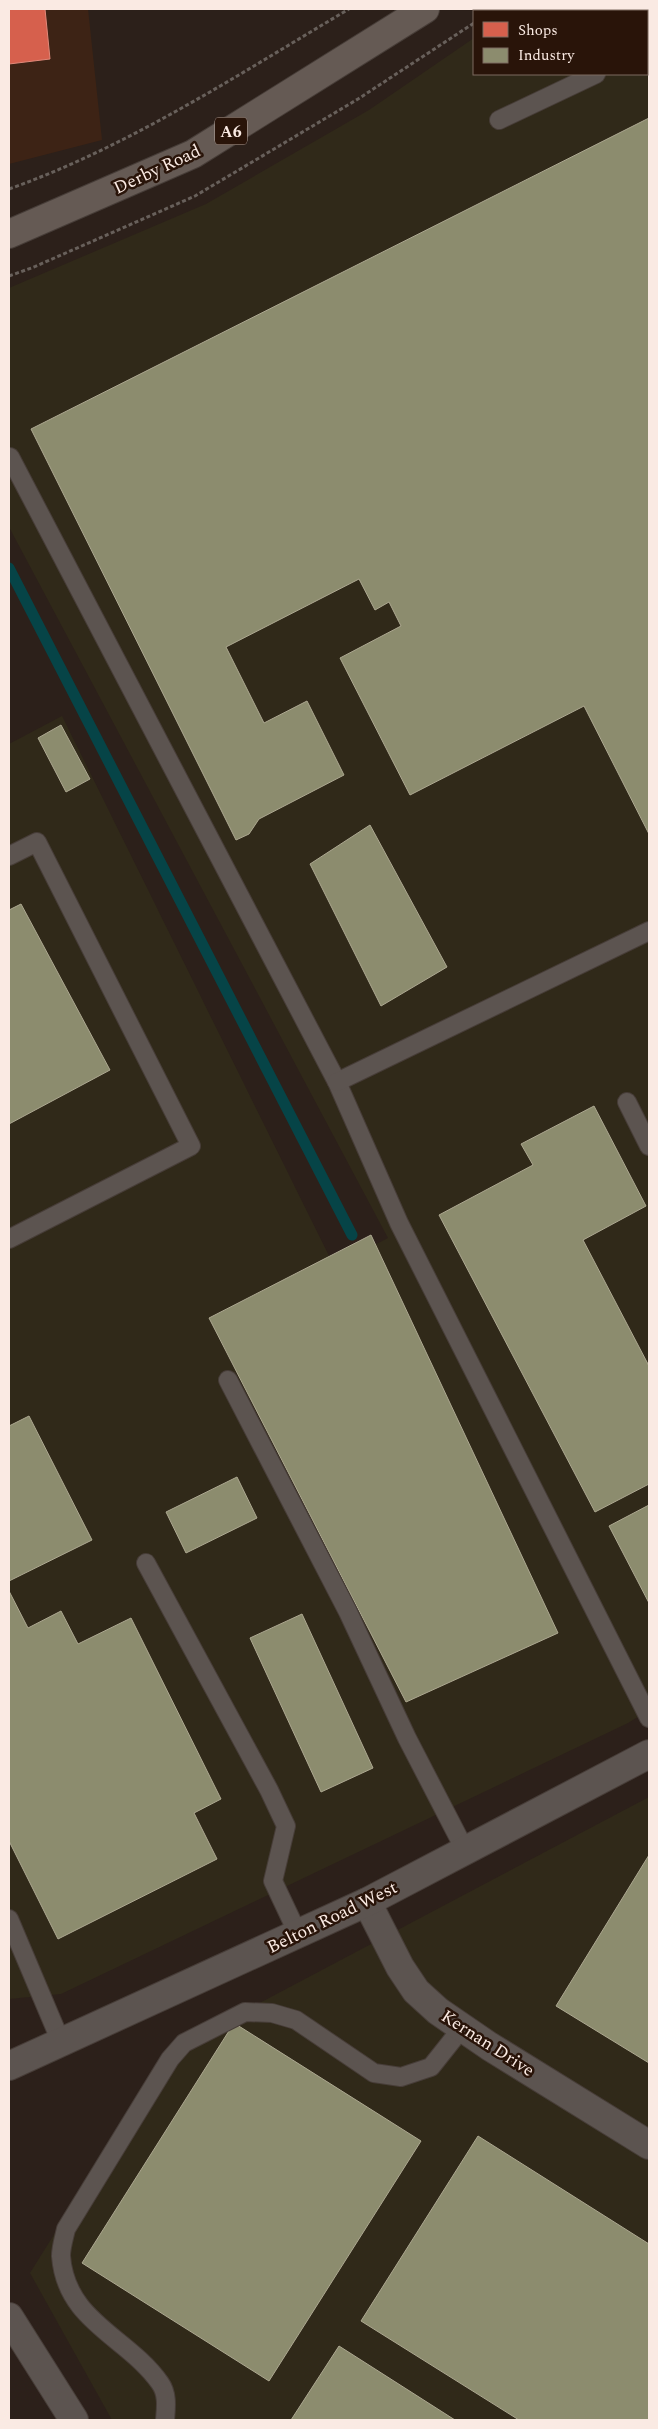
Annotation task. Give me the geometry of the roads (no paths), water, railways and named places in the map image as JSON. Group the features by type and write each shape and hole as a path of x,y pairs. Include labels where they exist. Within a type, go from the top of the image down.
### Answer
{"highway":[{"name":"Derby Road","path":"14,229 193,154 425,9"}],"street":[{"name":"Belton Road West","path":"9,2066 367,1902 649,1754"},
{"name":"Kernan Drive","path":"367,1902 400,1968 416,1991 438,2011 649,2145"},
{"path":"9,2317 74,2420"}],"lane":[{"path":"499,120 594,75"},
{"path":"10,457 337,1082 399,1223 649,1718"},
{"path":"9,856 37,842 191,1146 9,1239"},
{"path":"337,1082 649,930"},
{"path":"627,1102 649,1146"},
{"path":"228,1380 348,1612 407,1738 465,1850"},
{"path":"146,1563 269,1790 286,1826 273,1882 298,1934"},
{"path":"9,1919 61,2042"},
{"path":"165,2420 167,2403 161,2384 142,2364 84,2313 66,2283 61,2254 66,2229 170,2059 184,2044 245,2012 272,2013 296,2020 374,2073 401,2077 431,2067 462,2028"}],"waterway":[{"path":"9,568 352,1235"}]}
